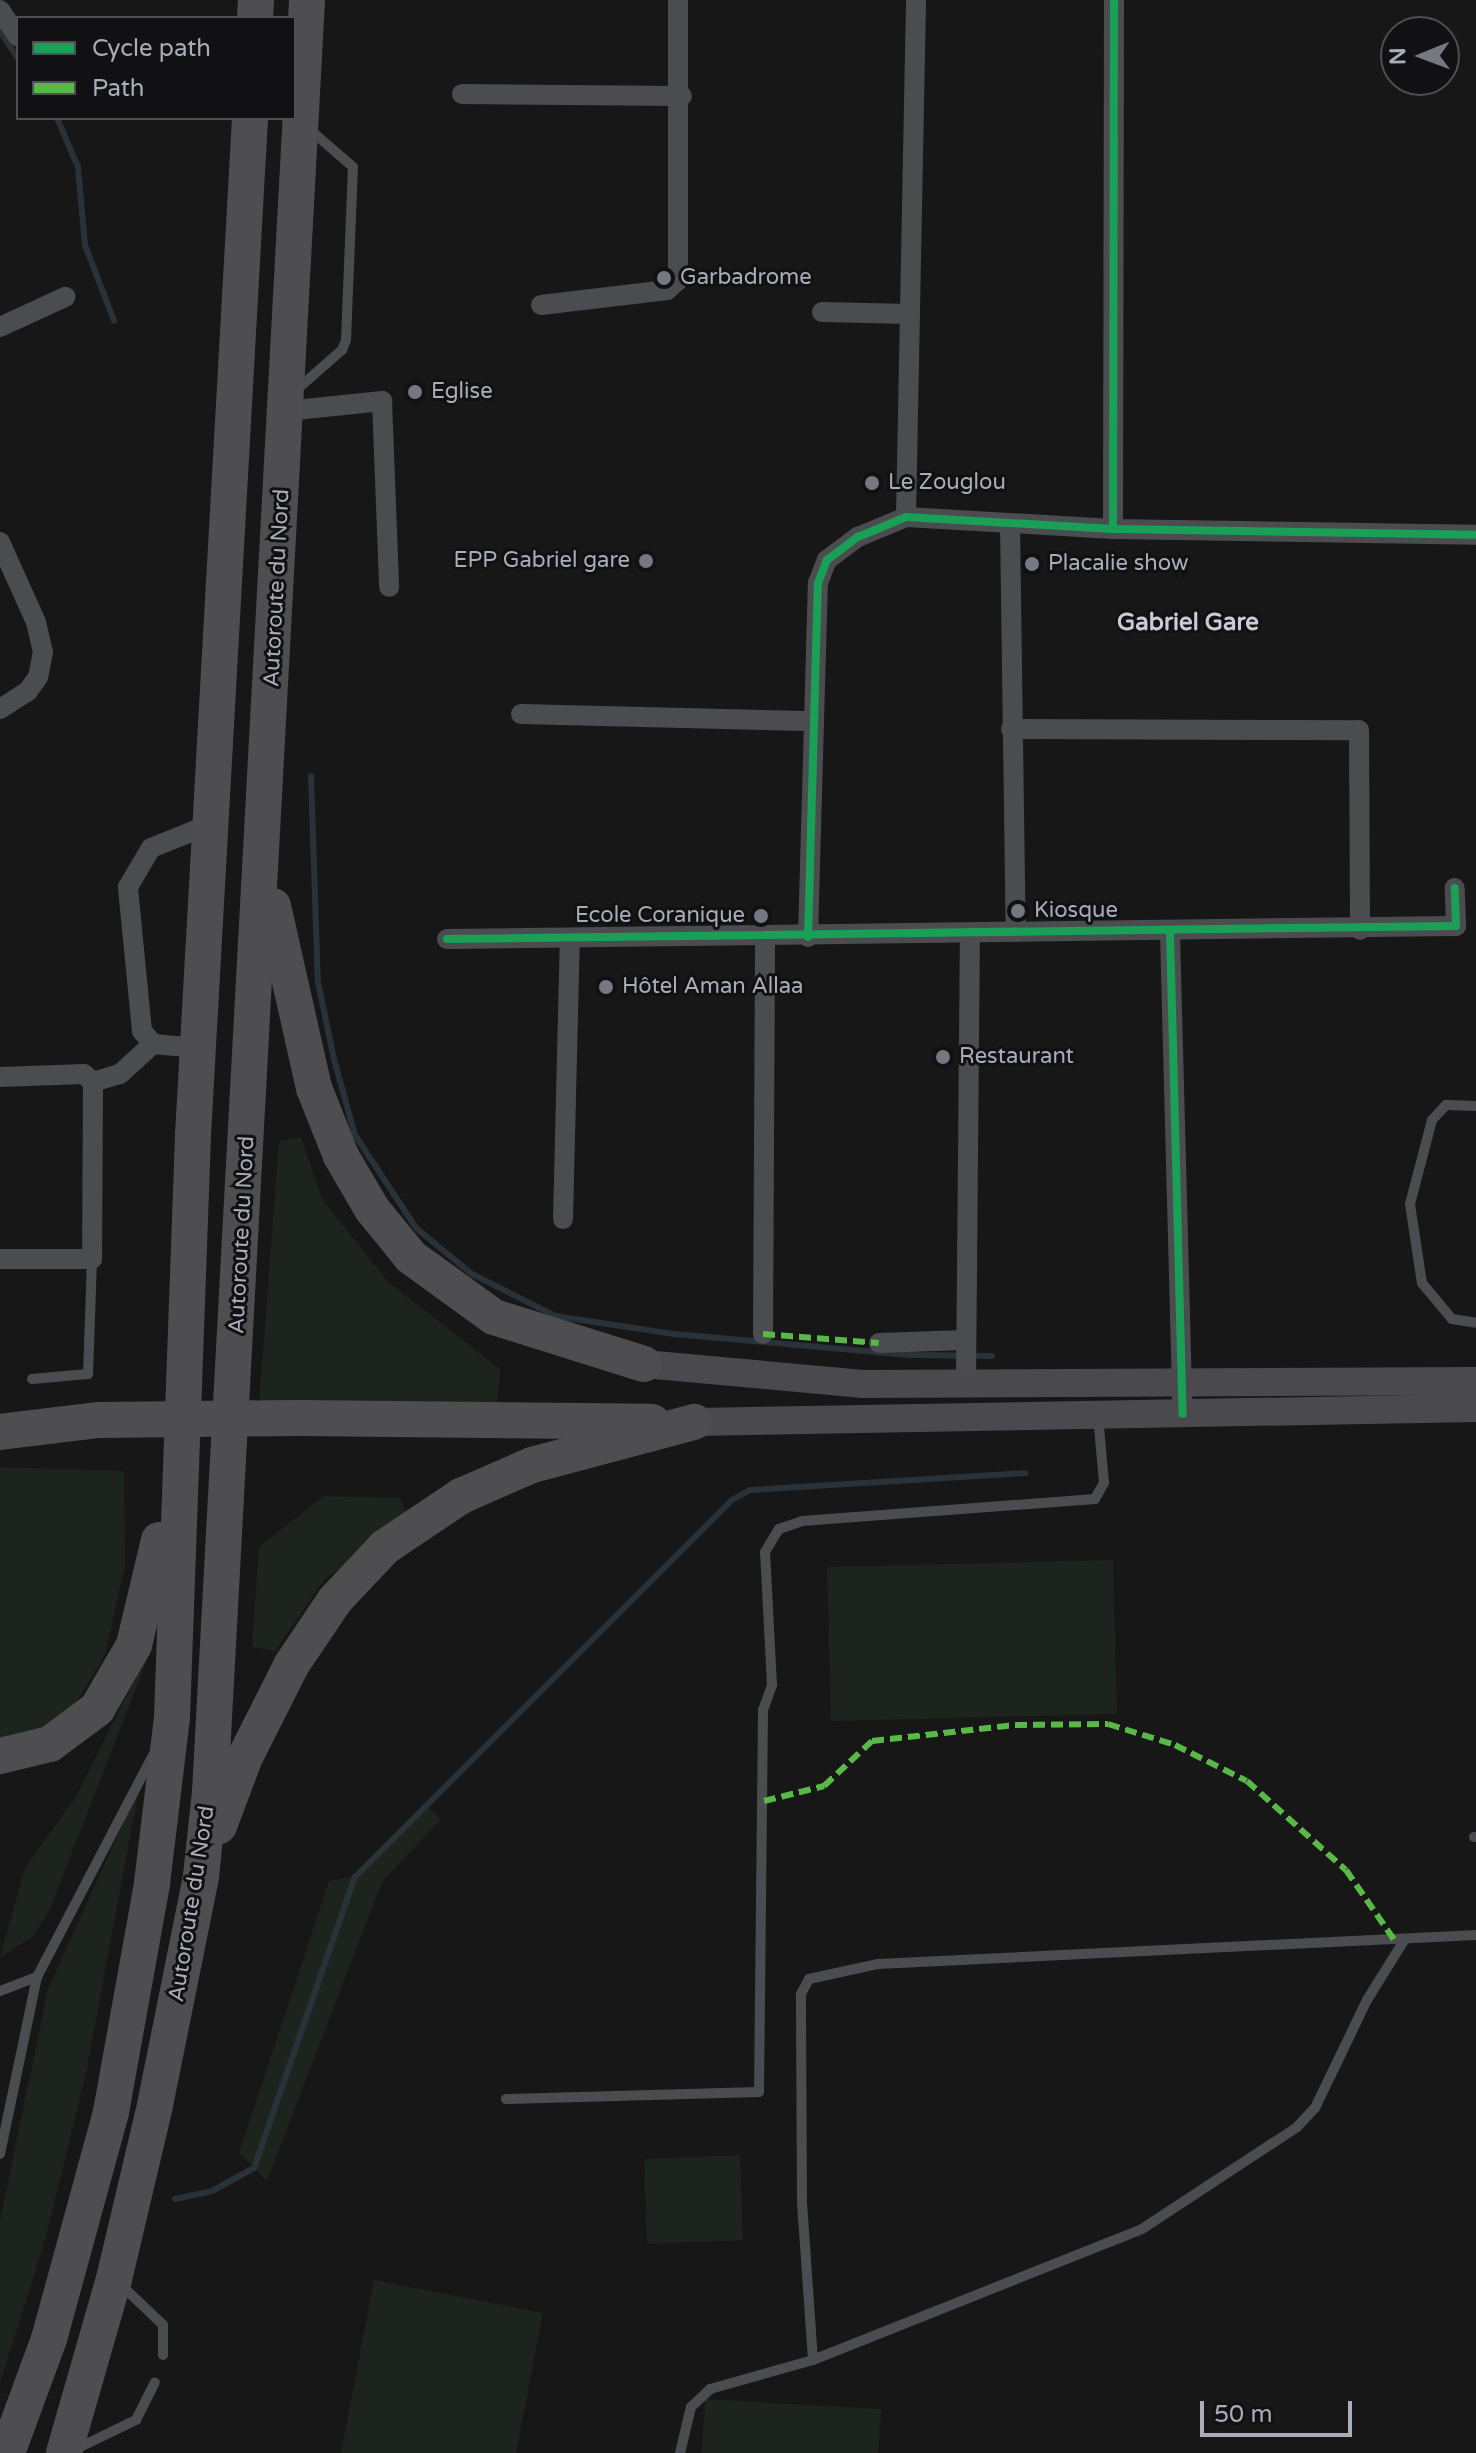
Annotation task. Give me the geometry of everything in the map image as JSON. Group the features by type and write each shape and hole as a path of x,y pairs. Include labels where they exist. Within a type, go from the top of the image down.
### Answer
{"highway":[{"name":"Autoroute du Nord","path":"65,2453 114,2279 201,1876 218,1704 307,0"},
{"name":"Autoroute du Nord","path":"7,2453 49,2339 111,2112 152,1883 172,1717 179,1457 198,1048 250,120"},
{"path":"263,857 314,1088 341,1156 372,1209 411,1257 494,1317 644,1364"},
{"path":"0,1432 99,1420 298,1418 694,1422"},
{"path":"201,1876 245,1757 292,1664 335,1600 385,1547 461,1496 532,1465 694,1422"},
{"path":"0,1756 50,1744 75,1730 119,1678 145,1610 179,1457"}],"main road":[{"path":"644,1364 803,1380 966,1377 1183,1384 1476,1381"},
{"path":"694,1422 1476,1408"}],"street":[{"path":"541,305 674,287 678,280 682,96 678,0"},
{"path":"906,517 916,0"},
{"path":"1113,529 1114,0"},
{"path":"0,10 16,34"},
{"path":"462,94 682,96"},
{"path":"0,327 65,297"},
{"path":"822,312 910,314"},
{"path":"286,405 382,401 389,587"},
{"path":"808,937 818,583 827,560 858,537 906,517 1113,529 1476,535"},
{"path":"1010,524 1016,932"},
{"path":"0,542 36,622 43,652 38,677 28,691 0,709"},
{"path":"521,714 814,721"},
{"path":"1011,729 1359,730 1360,930"},
{"path":"198,1048 153,1044 142,1031 128,887 151,848 211,824"},
{"path":"447,939 1170,933 1456,926 1455,888"},
{"path":"966,1377 970,933"},
{"path":"1170,933 1183,1414"},
{"path":"763,1334 765,938"},
{"path":"563,1219 570,939"},
{"path":"93,1082 120,1074 153,1044"},
{"path":"0,1077 84,1074 93,1082 92,1259 0,1259"},
{"path":"879,1343 965,1343"}],"lane":[{"path":"286,405 342,350 346,340 353,167 301,122"},
{"path":"1476,1106 1446,1105 1432,1120 1410,1204 1422,1283 1452,1319 1476,1323"},
{"path":"32,1379 88,1374 92,1259"},
{"path":"506,2099 759,2092 763,1710 772,1685 765,1552 779,1529 802,1521 1095,1499 1104,1483 1097,1414"},
{"path":"0,2154 2,2132 37,1977 172,1717"},
{"path":"813,2360 802,2201 801,1994 809,1979 878,1964 1476,1935"},
{"path":"680,2453 691,2407 710,2389 813,2360 1142,2229 1297,2127 1315,2108 1367,2000 1405,1939"},
{"path":"0,1991 37,1977"},
{"path":"114,2279 163,2325 163,2355"},
{"path":"65,2453 136,2420 155,2382"}],"shaded area":[{"path":"301,1137 322,1199 388,1282 500,1369 497,1402 259,1405 279,1141"},
{"path":"0,1467 124,1471 125,1566 105,1655 73,1708 26,1737 0,1740"},
{"path":"324,1496 400,1498 408,1516 324,1580 275,1651 252,1647 259,1547"},
{"path":"1113,1560 1117,1714 831,1721 827,1567"},
{"path":"158,1632 50,1909 33,1936 0,1957 25,1868 77,1795"},
{"path":"139,1788 86,2073 46,2237 0,2383 0,2220 48,1989"},
{"path":"424,1803 441,1819 382,1882 267,2181 239,2153 329,1881 355,1876"},
{"path":"740,2155 743,2240 647,2244 644,2159"},
{"path":"374,2280 543,2313 516,2453 341,2453"},
{"path":"705,2399 881,2409 878,2453 702,2453"}],"waterway":[{"path":"0,31 16,56"},
{"path":"58,120 78,167 85,245 114,321"},
{"path":"311,776 318,982 334,1059 355,1135 416,1228 472,1274 555,1316 674,1334 911,1355 992,1356"},
{"path":"175,2199 212,2191 254,2168 355,1877 732,1500 750,1490 1025,1473"}],"marked path":[{"path":"763,1334 879,1343"},
{"path":"764,1801 824,1786 872,1741 1015,1725 1108,1724 1175,1745 1247,1781 1346,1870 1395,1941"}],"cycle path":[{"path":"1113,529 1114,0"},
{"path":"808,937 818,583 827,560 858,537 906,517 1113,529 1476,535"},
{"path":"447,939 1456,926 1455,888"},
{"path":"1170,933 1183,1414"}],"place":[{"name":"Garbadrome","path":"664,278"},
{"name":"Eglise","path":"415,392"},
{"name":"Le Zouglou","path":"872,483"},
{"name":"EPP Gabriel gare","path":"646,561"},
{"name":"Placalie show","path":"1032,564"},
{"name":"Kiosque","path":"1018,911"},
{"name":"Ecole Coranique","path":"761,916"},
{"name":"Hôtel Aman Allaa","path":"606,987"},
{"name":"Restaurant","path":"943,1057"}],"district":[{"name":"Gabriel Gare","path":"1188,623"}]}
